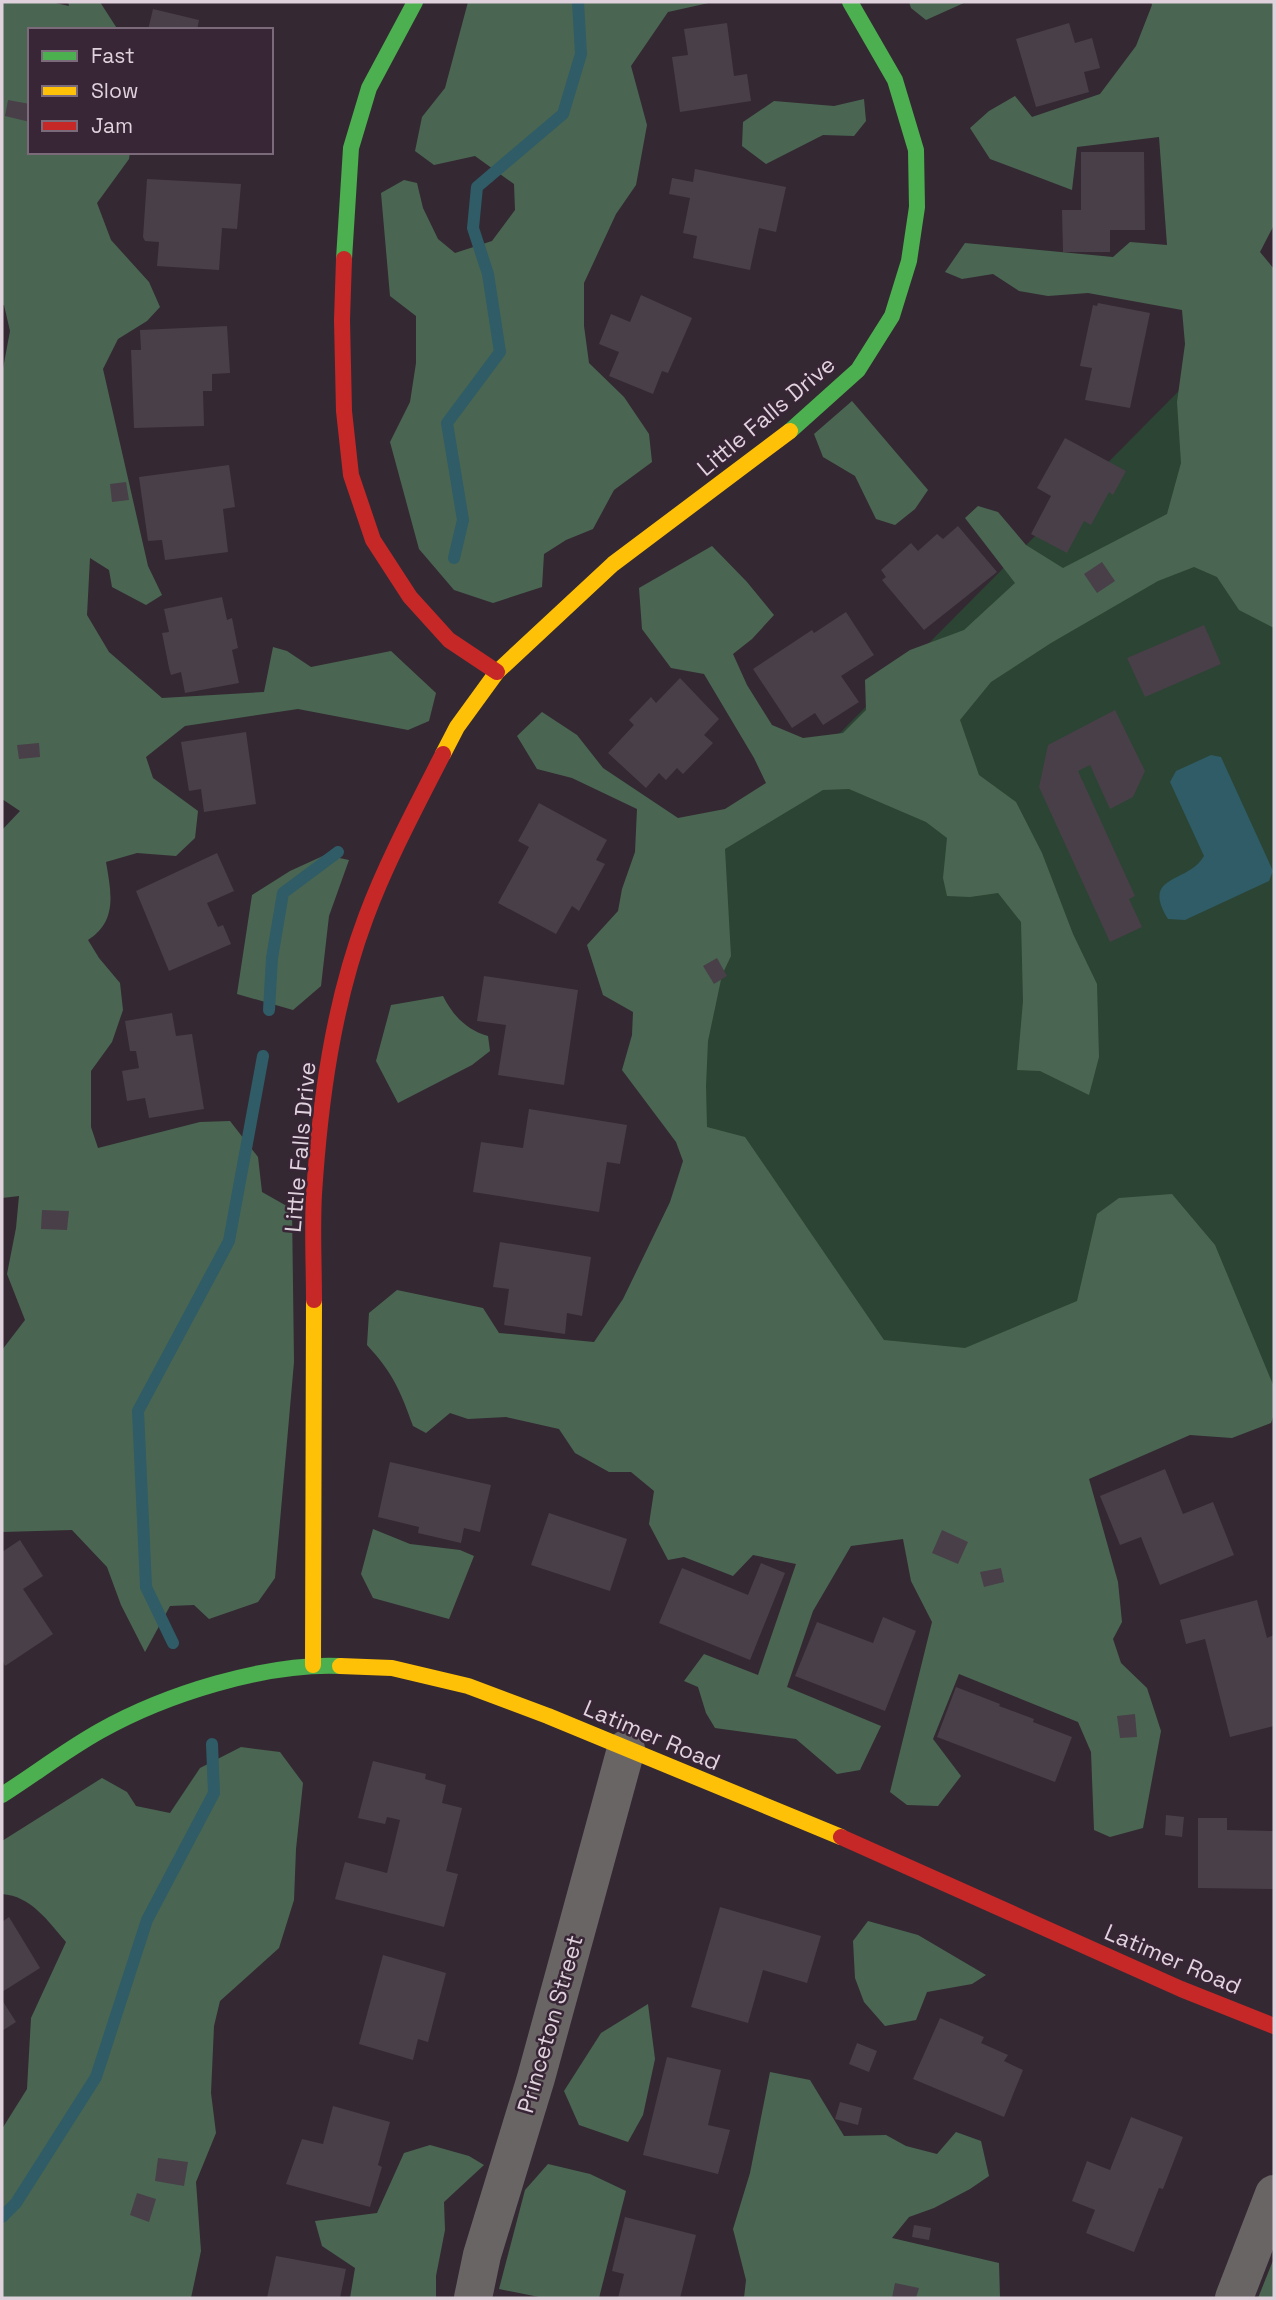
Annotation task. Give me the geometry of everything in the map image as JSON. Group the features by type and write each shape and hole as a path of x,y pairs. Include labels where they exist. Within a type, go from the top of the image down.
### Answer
{"street":[{"path":"415,2 369,88 351,148 342,320 344,411 351,475 373,540 410,597 449,640 497,672"},
{"name":"Little Falls Drive","path":"313,1665 314,1195 325,1088 339,1007 366,917 406,828 457,727 497,672 613,565 756,459 815,411 858,370 892,316 909,261 917,207 916,150 895,80 850,2"},
{"name":"Latimer Road","path":"2,1795 100,1731 149,1707 194,1690 313,1665 392,1668 468,1686 548,1716 876,1852 1169,1983 1274,2026"},
{"name":"Princeton Street","path":"473,2298 482,2255 536,2078 626,1749"},
{"path":"1234,2298 1274,2194"}],"green space":[{"path":"2,2 51,2 69,6 68,2 100,2 117,28 28,28 28,154 130,154 129,159 97,203 111,240 149,282 160,307 147,321 118,339 103,369 148,566 162,595 146,605 112,587 109,570 90,558 87,615 109,652 162,698 264,692 273,647 287,651 311,667 391,651 436,693 429,721 408,730 298,709 185,726 146,757 153,778 198,811 195,838 176,856 137,853 106,862 110,884 108,915 98,932 88,940 120,983 123,1010 112,1042 91,1071 91,1127 98,1148 200,1122 230,1121 258,1157 262,1192 292,1209 294,1362 275,1578 258,1602 209,1619 194,1605 170,1606 145,1652 121,1605 107,1567 72,1530 2,1532 2,1350 25,1320 7,1274 19,1196 2,1198 2,830 20,811 2,799 2,374 10,331 2,305"},
{"path":"468,2 713,2 668,12 631,66 647,125 636,185 616,214 584,283 584,326 589,363 624,397 649,434 652,462 614,490 593,529 566,540 544,554 542,587 493,603 454,590 419,549 390,442 410,402 416,363 416,316 390,296 381,193 404,180 417,183 423,208 438,239 455,253 492,241 515,210 514,184 475,156 434,165 415,151 422,117 445,88"},
{"path":"909,2 966,2 926,20 911,8"},
{"path":"1151,2 1274,2 1274,225 1260,252 1274,269 1274,628 1239,610 1217,577 1194,567 1158,581 1051,643 991,682 960,720 979,775 1016,802 1042,853 1073,934 1097,984 1099,1057 1089,1095 1040,1071 1017,1070 1023,1001 1021,922 998,893 970,897 947,896 943,878 947,838 926,822 849,789 823,790 725,849 731,956 722,975 708,1041 706,1086 707,1127 745,1137 884,1340 965,1348 1077,1301 1097,1214 1119,1198 1172,1194 1215,1245 1274,1387 1274,1414 1271,1423 1232,1438 1190,1435 1089,1479 1118,1582 1122,1622 1113,1639 1121,1663 1147,1688 1161,1731 1143,1828 1110,1837 1094,1830 1091,1752 1078,1722 959,1674 933,1739 961,1776 938,1806 907,1805 890,1792 932,1622 911,1581 903,1539 851,1546 813,1611 787,1687 881,1726 860,1770 837,1774 796,1739 715,1728 706,1713 698,1687 684,1681 704,1654 758,1675 796,1564 753,1555 733,1576 684,1557 668,1560 649,1524 654,1491 631,1472 609,1472 575,1453 559,1429 506,1417 468,1419 450,1413 426,1433 413,1426 395,1383 367,1345 369,1313 397,1290 483,1308 499,1333 594,1342 623,1299 670,1202 683,1161 676,1142 622,1070 632,1035 633,1012 603,995 587,945 618,911 622,889 635,852 637,809 572,778 537,769 517,736 542,712 577,735 603,768 678,818 725,809 766,783 704,674 671,668 642,629 639,588 712,546 774,615 752,639 733,654 747,685 772,725 803,738 843,733 866,710 865,680 910,650 964,630 1015,583 965,518 978,506 998,512 1026,545 1063,568 1167,514 1181,463 1177,402 1185,344 1182,310 1088,293 1048,296 1019,291 993,274 962,279 945,272 965,243 1113,257 1130,242 1167,245 1159,137 1077,147 1072,190 990,159 970,128 989,111 1015,96 1032,117 1100,94 1136,46"},
{"path":"864,99 866,121 854,136 823,135 766,164 742,146 743,122 774,101 834,106"},
{"path":"1258,311 1274,356 1274,1391 719,1413 682,979 725,849"},
{"path":"852,401 928,490 915,509 895,525 876,519 855,476 823,457 814,434"},
{"path":"325,855 349,860 329,916 321,986 293,1010 237,994 252,895 290,871"},
{"path":"443,996 461,1021 488,1036 490,1051 472,1065 398,1103 376,1061 391,1005"},
{"path":"373,1529 410,1544 460,1550 474,1556 449,1619 373,1598 361,1574"},
{"path":"241,1747 280,1752 303,1783 294,1900 279,1948 220,2001 214,2026 211,2093 216,2133 196,2182 201,2251 191,2298 2,2298 2,2129 27,2089 31,2018 66,1942 45,1918 22,1899 2,1894 2,1841 102,1778 127,1792 136,1806 170,1813 200,1768"},
{"path":"868,1921 918,1935 986,1975 972,1984 927,1992 916,2020 885,2026 864,2002 855,1978 853,1941"},
{"path":"648,2004 655,2059 643,2115 628,2142 579,2125 564,2091 601,2033"},
{"path":"770,2072 810,2080 844,2136 886,2135 906,2146 937,2154 956,2132 981,2141 989,2176 934,2208 909,2217 892,2238 999,2263 1000,2298 744,2298 746,2280 733,2229 750,2173"},
{"path":"430,2145 469,2156 484,2165 444,2202 445,2230 436,2276 436,2298 350,2298 355,2268 322,2246 315,2221 377,2213 404,2153"},
{"path":"548,2164 590,2174 626,2191 599,2298 544,2298 499,2289 525,2190"},
{"path":"1274,2258 1274,2298 1258,2298"}],"water":[{"path":"1211,755 1221,757 1273,871 1269,881 1185,920 1168,919 1161,905 1160,894 1163,887 1197,865 1204,856 1170,782 1176,771"}],"building":[{"path":"153,9 199,20 197,28 148,28"},
{"path":"727,23 734,76 747,74 751,101 680,112 672,57 688,55 684,29"},
{"path":"1069,23 1075,43 1092,38 1100,68 1084,72 1089,92 1036,107 1016,39"},
{"path":"8,100 28,104 28,122 5,116"},
{"path":"1081,152 1144,152 1145,230 1110,230 1110,252 1063,252 1062,210 1081,210"},
{"path":"695,169 786,187 776,232 759,228 750,270 693,258 697,236 683,233 690,198 669,194 672,178 693,182"},
{"path":"147,179 241,184 237,229 222,228 219,270 157,266 159,242 145,241 143,237"},
{"path":"641,295 692,318 668,373 662,371 653,394 609,376 619,352 599,344 611,314 630,322"},
{"path":"1098,303 1150,313 1130,408 1085,400 1092,368 1080,366 1093,305 1097,306"},
{"path":"227,326 230,373 212,374 212,391 203,391 204,426 134,428 131,350 141,350 140,330"},
{"path":"1065,438 1126,471 1113,495 1109,492 1091,525 1084,521 1067,553 1031,534 1051,496 1037,488"},
{"path":"229,465 235,507 223,509 228,552 165,560 162,540 148,541 139,477"},
{"path":"126,482 129,500 112,502 110,484"},
{"path":"958,526 997,572 924,630 882,580 886,577 881,570 911,543 918,551 937,534 943,539"},
{"path":"1102,562 1115,581 1097,593 1084,574"},
{"path":"222,597 227,620 232,618 238,648 232,650 239,683 185,693 181,672 171,675 169,668 162,633 169,632 164,609"},
{"path":"846,612 874,655 841,676 859,702 823,725 815,713 792,728 753,669 812,630 814,633"},
{"path":"1204,625 1221,664 1145,697 1127,658"},
{"path":"680,678 719,719 704,735 713,743 683,774 677,768 666,780 659,773 646,788 608,753 634,725 629,720 651,697 656,703"},
{"path":"1115,710 1145,771 1133,797 1110,809 1090,765 1078,771 1135,896 1129,899 1142,927 1110,942 1039,787 1048,745"},
{"path":"246,732 256,804 204,812 201,789 189,791 181,742"},
{"path":"39,743 40,757 19,759 17,745"},
{"path":"539,803 607,840 596,860 605,864 579,911 572,906 556,934 498,903 529,847 518,841"},
{"path":"217,853 234,891 207,903 218,927 223,925 231,944 169,971 136,891"},
{"path":"717,958 727,976 714,984 703,966"},
{"path":"484,976 578,990 564,1085 498,1075 506,1025 477,1021"},
{"path":"172,1013 176,1036 192,1034 204,1109 149,1118 145,1098 127,1101 122,1071 139,1068 136,1051 130,1051 125,1021"},
{"path":"529,1109 627,1125 620,1164 607,1162 599,1212 473,1192 481,1142 523,1148"},
{"path":"42,1210 69,1211 67,1230 41,1229"},
{"path":"500,1242 591,1257 582,1316 567,1313 565,1334 504,1325 509,1289 493,1287"},
{"path":"390,1462 491,1485 480,1532 464,1528 461,1543 418,1533 419,1527 378,1517"},
{"path":"1165,1469 1183,1514 1213,1502 1234,1555 1160,1585 1141,1537 1120,1545 1100,1496"},
{"path":"549,1513 627,1539 610,1591 531,1565"},
{"path":"942,1530 968,1542 958,1564 932,1553"},
{"path":"20,1540 43,1576 23,1589 53,1634 5,1666 2,1660 2,1552"},
{"path":"761,1563 785,1573 750,1660 659,1623 682,1568 748,1595"},
{"path":"1001,1568 1004,1582 984,1587 980,1572"},
{"path":"1257,1600 1267,1638 1274,1635 1274,1726 1230,1737 1205,1639 1186,1644 1180,1620"},
{"path":"883,1617 916,1631 885,1711 795,1676 817,1622 873,1643"},
{"path":"956,1687 1072,1737 1055,1782 937,1737"},
{"path":"1135,1714 1137,1737 1120,1738 1117,1716"},
{"path":"373,1761 426,1774 425,1779 446,1785 442,1803 462,1808 446,1871 458,1874 444,1927 335,1899 345,1862 387,1873 400,1820 387,1817 385,1824 358,1818"},
{"path":"1166,1815 1184,1817 1182,1837 1165,1835"},
{"path":"1198,1818 1227,1818 1227,1830 1274,1831 1274,1889 1198,1888"},
{"path":"720,1907 821,1936 807,1983 763,1970 748,2023 691,2007"},
{"path":"9,1917 40,1968 2,1992 2,1922"},
{"path":"383,1955 446,1973 428,2042 418,2039 413,2060 359,2044"},
{"path":"2,2000 16,2022 2,2031"},
{"path":"940,2018 984,2037 981,2043 1008,2055 1004,2061 1023,2070 1004,2117 913,2079"},
{"path":"857,2043 877,2051 869,2072 849,2064"},
{"path":"667,2057 721,2070 708,2125 730,2130 718,2174 643,2155"},
{"path":"840,2102 862,2108 858,2125 835,2119"},
{"path":"333,2106 390,2122 378,2165 382,2167 370,2207 286,2184 302,2139 323,2144"},
{"path":"1131,2117 1183,2137 1134,2252 1086,2233 1095,2210 1072,2201 1087,2161 1110,2170"},
{"path":"158,2158 188,2162 184,2186 155,2181"},
{"path":"137,2193 156,2199 149,2222 130,2215"},
{"path":"625,2217 696,2235 680,2298 618,2298 624,2274 612,2271"},
{"path":"914,2225 931,2228 929,2240 912,2237"},
{"path":"276,2256 346,2269 340,2298 267,2298"},
{"path":"895,2283 919,2288 916,2298 892,2298"}],"waterway":[{"path":"454,558 463,520 447,423 500,352 488,274 473,228 477,187 563,114 581,54 578,2"},
{"path":"269,1010 272,958 283,893 338,852"},
{"path":"173,1643 146,1587 138,1411 229,1241 263,1056"},
{"path":"2,2217 16,2203 96,2077 147,1920 214,1793 212,1744"}],"traffic: fast":[{"path":"344,259 351,148 369,88 415,2"},
{"path":"790,431 858,370 892,316 909,261 917,207 916,150 895,80 850,2"},
{"path":"2,1795 87,1738 126,1717 185,1693 249,1675 311,1666 340,1666"}],"traffic: slow":[{"path":"443,754 457,727 497,672 613,564 790,431"},
{"path":"313,1665 314,1300"},
{"path":"340,1666 392,1668 468,1686 548,1716 841,1837"}],"traffic: jam":[{"path":"344,259 344,411 351,475 373,540 410,597 449,640 497,672"},
{"path":"314,1300 313,1220 317,1159 324,1089 345,984 374,897 402,834 443,754"},
{"path":"841,1837 1181,1989 1274,2026"}]}
